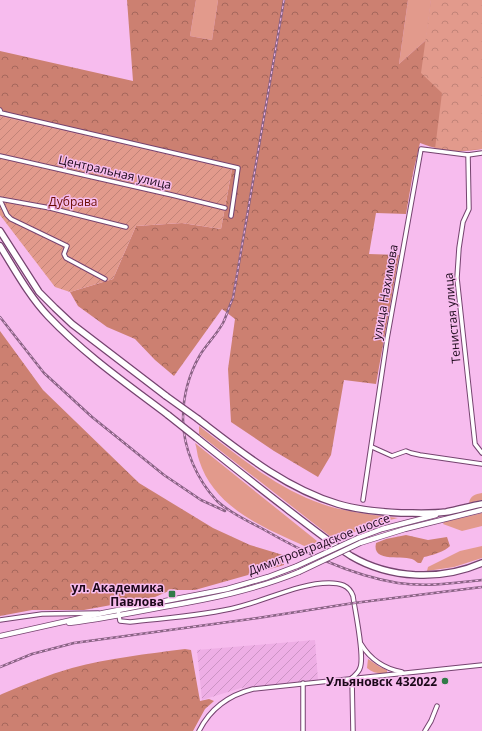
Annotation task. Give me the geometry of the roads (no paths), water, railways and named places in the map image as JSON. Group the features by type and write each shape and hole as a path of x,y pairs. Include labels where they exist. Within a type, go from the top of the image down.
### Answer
{"highway":[{"path":"0,231 39,292 72,324 246,456 278,477 303,491 322,499 355,508 387,512 446,512"},
{"path":"0,246 22,282 47,315 78,345 323,537 352,556 370,565 408,575 450,573 482,563"},
{"name":"Димитровградское шоссе","path":"446,512 482,504"}],"main road":[{"name":"Димитровградское шоссе","path":"46,626 119,616 244,591 266,585 299,572 360,543 405,529 482,510"},
{"name":"Димитровградское шоссе","path":"0,636 102,613 227,589 268,577 382,529 446,512"}],"street":[{"path":"0,110 1,114 238,168 231,216"},
{"name":"улица Нахимова","path":"363,500 387,339 421,149 468,155 482,153"},
{"name":"Тенистая улица","path":"468,155 469,209 463,222 459,248 457,278 475,444 482,453"},
{"name":"Центральная улица","path":"0,156 225,208"},
{"path":"0,200 50,208 126,227"},
{"path":"0,200 6,215 11,219 66,246 64,254 66,258 105,279"},
{"path":"372,447 392,456 406,451 411,454 482,464"},
{"path":"118,610 120,621 130,622 220,611 252,604 304,586 324,583 335,583 346,586 353,594 360,643 361,667 352,678 353,731"},
{"path":"61,622 66,619 64,613"},
{"path":"0,620 42,614 102,613"},
{"path":"360,643 374,659 386,667 400,671 414,672"},
{"path":"199,731 212,712 231,696 252,689 482,665"},
{"path":"303,683 303,731"},
{"path":"425,731 437,706"}],"railway":[{"path":"284,0 233,298 223,323 196,362 185,394 183,419 188,452 203,483 217,501 227,509 277,537 327,562 362,574 398,583 430,585 482,580"},
{"path":"0,317 44,373 92,417 164,475 201,500 225,511"},
{"path":"0,667 32,654 74,643 258,618 354,603 482,587"}],"place":[{"name":"ул. Академика Павлова","path":"172,594"},
{"name":"Ульяновск 432022","path":"445,681"}],"park label":[{"name":"Дубрава","path":"73,201"}]}
